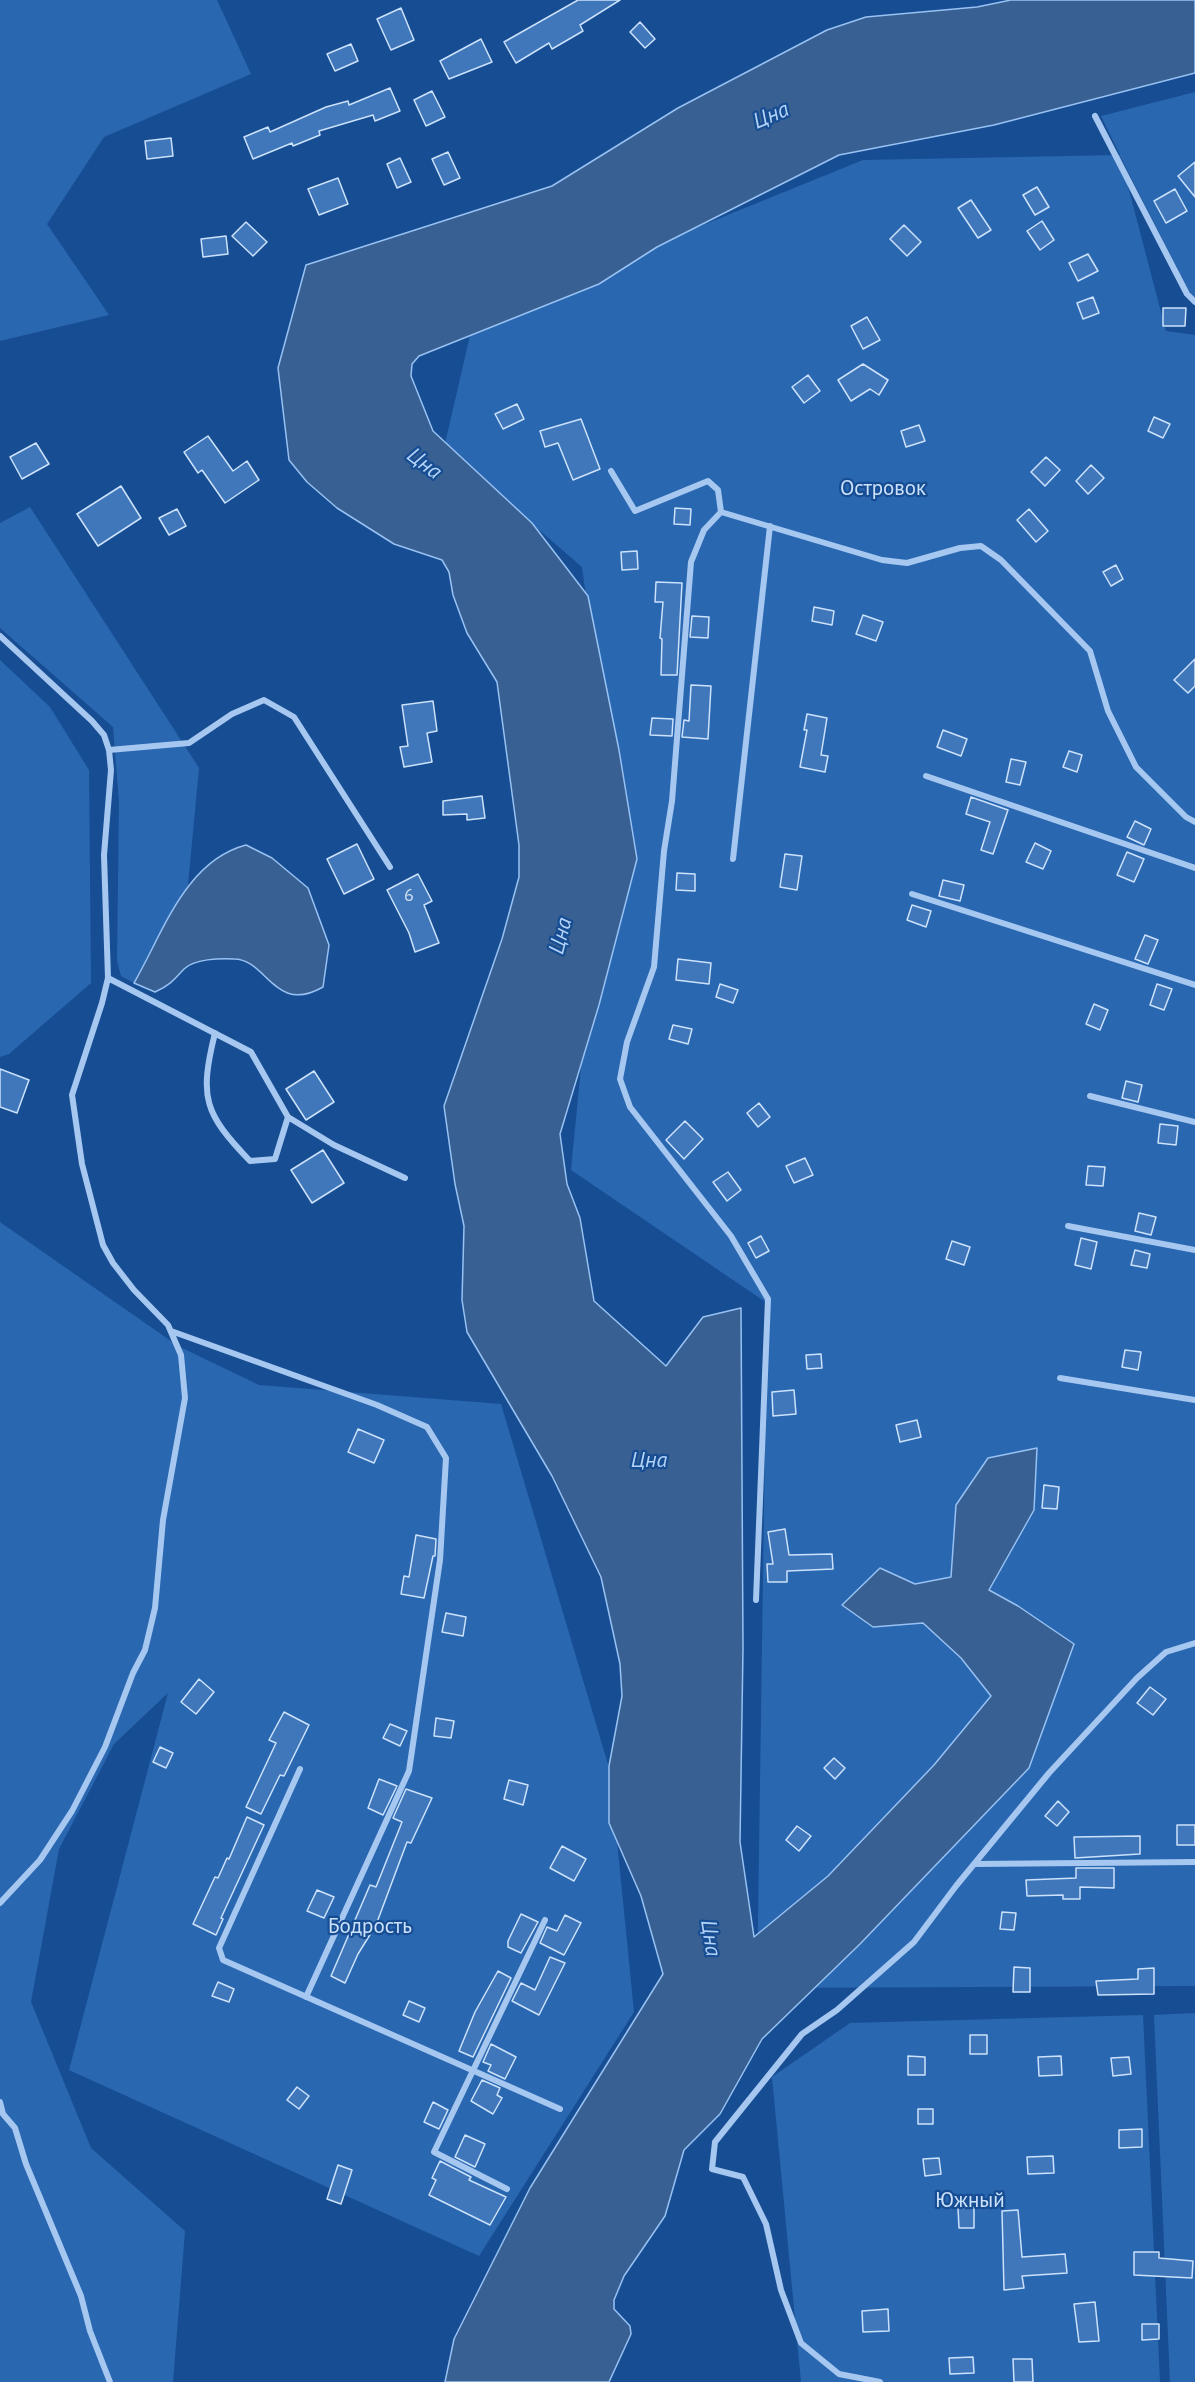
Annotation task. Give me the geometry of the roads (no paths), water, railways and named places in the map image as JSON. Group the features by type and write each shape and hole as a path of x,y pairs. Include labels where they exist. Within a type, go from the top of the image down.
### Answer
{"street":[{"path":"1095,116 1187,294 1195,302"},
{"path":"611,471 635,511 708,481 718,490 721,512"},
{"path":"721,512 882,560 907,563 960,548 981,546 1001,560 1090,651 1108,711 1136,766 1186,817 1195,822"},
{"path":"721,512 704,530 692,562 672,801 664,851 654,967 627,1042 620,1079 630,1107 731,1236 768,1299 756,1600"},
{"path":"733,859 770,526"},
{"path":"0,636 92,721 104,735 109,750 111,770 104,855 108,978 72,1095 82,1164 103,1245 113,1263 171,1331 181,1355 185,1398 163,1520 152,1628 105,1747 72,1812 40,1860 0,1903"},
{"path":"109,750 189,743 232,714 264,700 294,717 390,867"},
{"path":"926,776 1195,868"},
{"path":"912,894 1195,985"},
{"path":"108,978 251,1052 288,1117 334,1145 405,1178"},
{"path":"215,1033 206,1069 206,1101 221,1131 250,1161 274,1159 288,1117"},
{"path":"1090,1096 1195,1122"},
{"path":"1068,1226 1195,1250"},
{"path":"171,1331 377,1405 427,1427 446,1458 440,1560 410,1771 306,1996"},
{"path":"1060,1378 1195,1400"},
{"path":"880,2382 839,2374 801,2343 781,2290 766,2224 743,2177 712,2169 715,2142 802,2034 837,2010 914,1942 974,1864 1049,1773 1137,1678 1166,1652 1195,1643"},
{"path":"300,1769 219,1948 223,1960 560,2109"},
{"path":"974,1864 1195,1862"},
{"path":"507,2189 434,2152 545,1920"},
{"path":"0,2103 3,2114 15,2128 26,2164 81,2296 90,2331 110,2382"}],"water":[{"name":"Цна","path":"1011,0 1195,0 1195,73 994,125 839,155 657,247 599,284 419,356 412,364 411,376 433,431 532,523 588,596 619,750 637,859 599,1005 560,1134 567,1184 580,1218 594,1301 666,1366 703,1317 741,1308 743,1648 740,1842 754,1937 828,1876 934,1765 991,1696 961,1658 923,1623 873,1627 842,1605 880,1568 915,1584 951,1577 956,1505 988,1458 1037,1448 1034,1510 989,1590 1018,1606 1074,1644 1029,1768 860,1944 762,2039 720,2114 684,2150 665,2216 624,2276 614,2300 614,2309 630,2326 631,2334 609,2382 445,2382 454,2339 530,2188 663,1974 641,1896 609,1823 609,1766 622,1696 620,1664 601,1577 552,1476 467,1332 462,1300 464,1226 455,1184 444,1106 502,939 519,877 519,845 497,682 467,633 453,595 449,572 442,560 394,544 337,508 307,482 289,460 278,368 306,265 552,186 678,108 827,30 866,17 977,7"},
{"path":"246,845 272,858 308,888 329,945 323,987 306,994 293,994 272,984 255,967 245,961 234,959 194,963 184,969 168,985 155,992 134,983 166,922 191,883 207,866 225,853"}],"park label":[{"name":"Островок","path":"883,489"},
{"name":"Бодрость","path":"370,1927"},
{"name":"Южный","path":"970,2201"}]}
